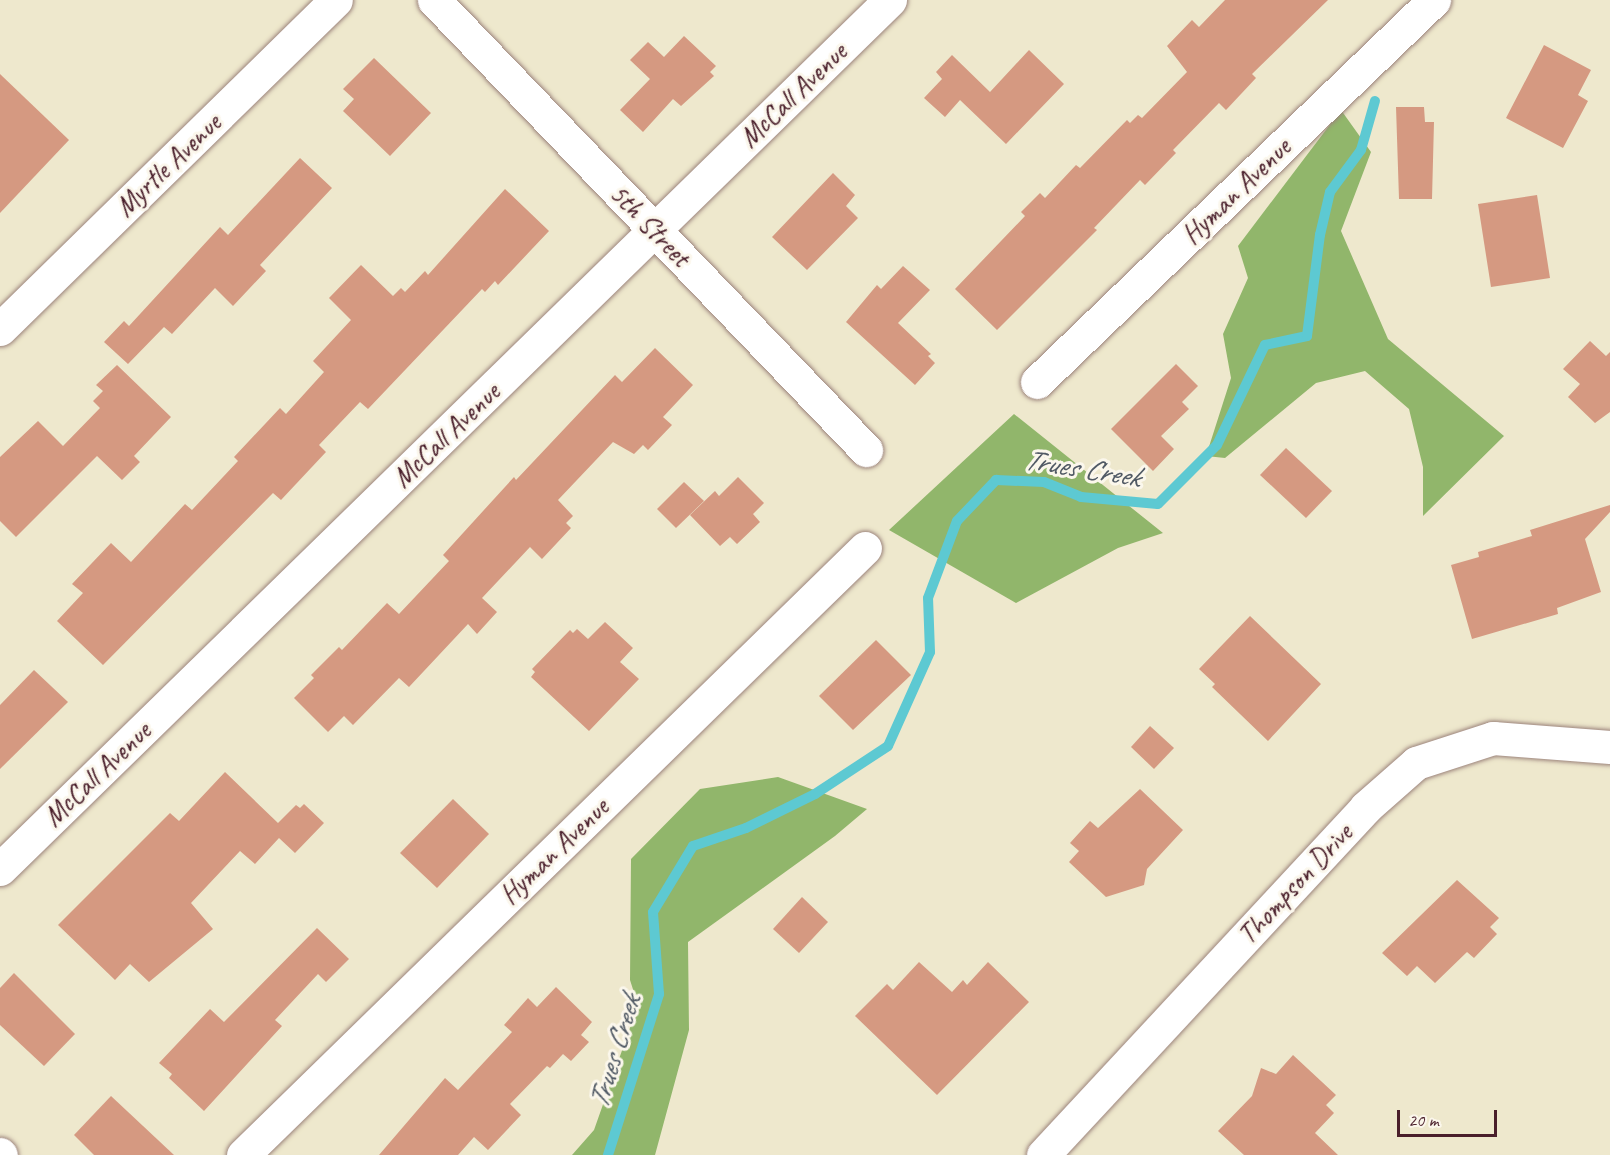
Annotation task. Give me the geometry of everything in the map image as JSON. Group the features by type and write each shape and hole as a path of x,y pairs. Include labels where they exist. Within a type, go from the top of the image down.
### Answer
{"street":[{"name":"Myrtle Avenue","path":"0,329 336,0"},
{"name":"5th Street","path":"434,0 866,450"},
{"name":"McCall Avenue","path":"0,868 890,0"},
{"name":"Hyman Avenue","path":"1037,382 1434,0"},
{"name":"Hyman Avenue","path":"243,1155 865,548"},
{"name":"Thompson Drive","path":"1043,1155 1365,808 1416,763 1493,738 1610,747"}],"green space":[{"path":"1341,110 1371,152 1341,231 1388,339 1504,436 1423,516 1423,467 1409,409 1365,371 1316,383 1225,458 1206,456 1231,378 1223,334 1248,278 1238,246"},
{"path":"1014,414 1163,533 1118,548 1016,603 889,530"},
{"path":"778,777 867,809 835,836 688,942 689,1030 655,1155 572,1155 594,1130 638,1005 630,980 631,859 700,789"}],"building":[{"path":"1225,0 1328,0 1252,74 1256,78 1226,110 1219,103 1173,150 1176,153 1145,185 1140,180 1094,228 1097,230 997,330 955,289 1025,216 1021,212 1040,193 1045,198 1076,165 1080,168 1127,120 1130,123 1138,115 1142,118 1187,72 1167,46 1192,20 1199,27"},
{"path":"684,36 716,66 710,72 714,76 681,106 673,99 643,132 620,110 650,79 630,60 648,42 664,57"},
{"path":"1544,45 1591,70 1578,95 1588,101 1563,148 1506,118"},
{"path":"1029,50 1064,84 1006,144 960,100 945,117 924,98 942,79 936,72 952,55 990,92"},
{"path":"374,58 431,113 390,156 343,111 354,99 343,89"},
{"path":"0,74 69,140 0,213"},
{"path":"1396,107 1424,107 1425,122 1434,122 1432,199 1399,199"},
{"path":"300,158 332,188 260,265 266,271 233,306 215,288 172,334 164,327 128,364 104,342 124,321 129,326 220,227 228,235"},
{"path":"833,173 855,195 846,206 858,218 807,270 772,237"},
{"path":"505,189 549,231 498,285 495,281 485,292 482,289 368,409 360,402 319,445 326,452 281,500 273,493 103,665 57,621 83,593 72,584 111,543 131,562 185,504 192,510 238,461 234,457 280,408 286,414 324,372 313,361 351,320 329,298 361,265 393,296 401,288 405,292 425,271 428,275"},
{"path":"1537,195 1550,278 1491,287 1478,204"},
{"path":"903,266 930,290 898,323 931,354 928,356 935,363 915,385 846,322 877,285 881,289"},
{"path":"1590,341 1606,356 1610,352 1610,412 1595,423 1568,397 1580,384 1563,369"},
{"path":"655,348 693,385 663,417 672,425 648,450 643,445 634,454 613,442 558,500 573,516 566,523 571,528 542,559 530,547 482,598 497,612 477,634 468,624 409,687 399,678 353,725 344,716 328,732 294,698 314,678 311,675 339,647 342,650 387,603 399,614 449,561 443,555 514,477 516,480 615,375 622,382"},
{"path":"1176,364 1198,386 1182,402 1189,409 1161,436 1174,449 1153,471 1111,429"},
{"path":"117,365 171,417 134,456 140,462 122,480 97,456 16,537 0,521 0,457 38,421 63,446 100,408 93,401 103,391 96,385"},
{"path":"1286,448 1332,491 1306,518 1260,475"},
{"path":"738,477 764,503 753,514 760,522 737,544 730,537 720,546 690,515 715,491 719,496"},
{"path":"684,482 704,501 676,528 657,509"},
{"path":"1610,505 1610,512 1585,539 1601,592 1557,608 1558,614 1472,639 1451,565 1479,557 1478,552 1532,536 1530,530"},
{"path":"1250,616 1321,684 1268,741 1212,687 1215,684 1199,669"},
{"path":"605,622 633,648 620,662 639,679 589,731 531,677 535,672 532,669 570,630 573,633 577,629 588,639"},
{"path":"876,640 911,675 853,730 819,696"},
{"path":"34,670 68,702 0,769 0,705"},
{"path":"1150,726 1174,748 1154,769 1131,747"},
{"path":"225,772 278,823 296,805 300,808 304,804 324,823 295,853 279,838 255,864 240,851 191,903 213,929 149,982 130,964 115,980 58,925 170,813 179,821"},
{"path":"1140,789 1183,830 1147,869 1144,885 1106,897 1069,862 1079,851 1070,843 1090,821 1098,828"},
{"path":"453,799 489,834 437,888 400,853"},
{"path":"1457,880 1499,918 1490,927 1497,934 1474,958 1467,952 1435,983 1417,966 1407,976 1382,953"},
{"path":"802,897 828,922 799,953 773,929"},
{"path":"317,928 349,959 326,982 318,974 275,1020 282,1026 204,1111 169,1078 172,1074 159,1063 210,1009 224,1022"},
{"path":"919,962 952,992 963,980 967,985 988,962 1029,1002 937,1095 855,1016 887,984 893,990"},
{"path":"14,973 75,1034 44,1066 0,1025 0,988"},
{"path":"556,987 592,1022 581,1035 589,1042 571,1061 563,1054 550,1068 547,1066 510,1104 521,1115 488,1150 474,1137 458,1155 379,1155 445,1078 458,1090 512,1032 504,1025 528,998 537,1007"},
{"path":"1293,1055 1336,1095 1326,1105 1334,1113 1315,1133 1338,1155 1244,1155 1218,1131 1252,1096 1261,1068 1276,1074"},
{"path":"111,1096 174,1155 94,1155 74,1135"}],"waterway":[{"name":"Trues Creek","path":"608,1155 659,994 653,912 693,846 746,828 815,794 888,746 930,652 928,598 957,521 996,480 1044,482 1081,497 1158,504 1217,445 1265,345 1307,336 1320,235 1330,192 1361,150 1375,101"}]}
